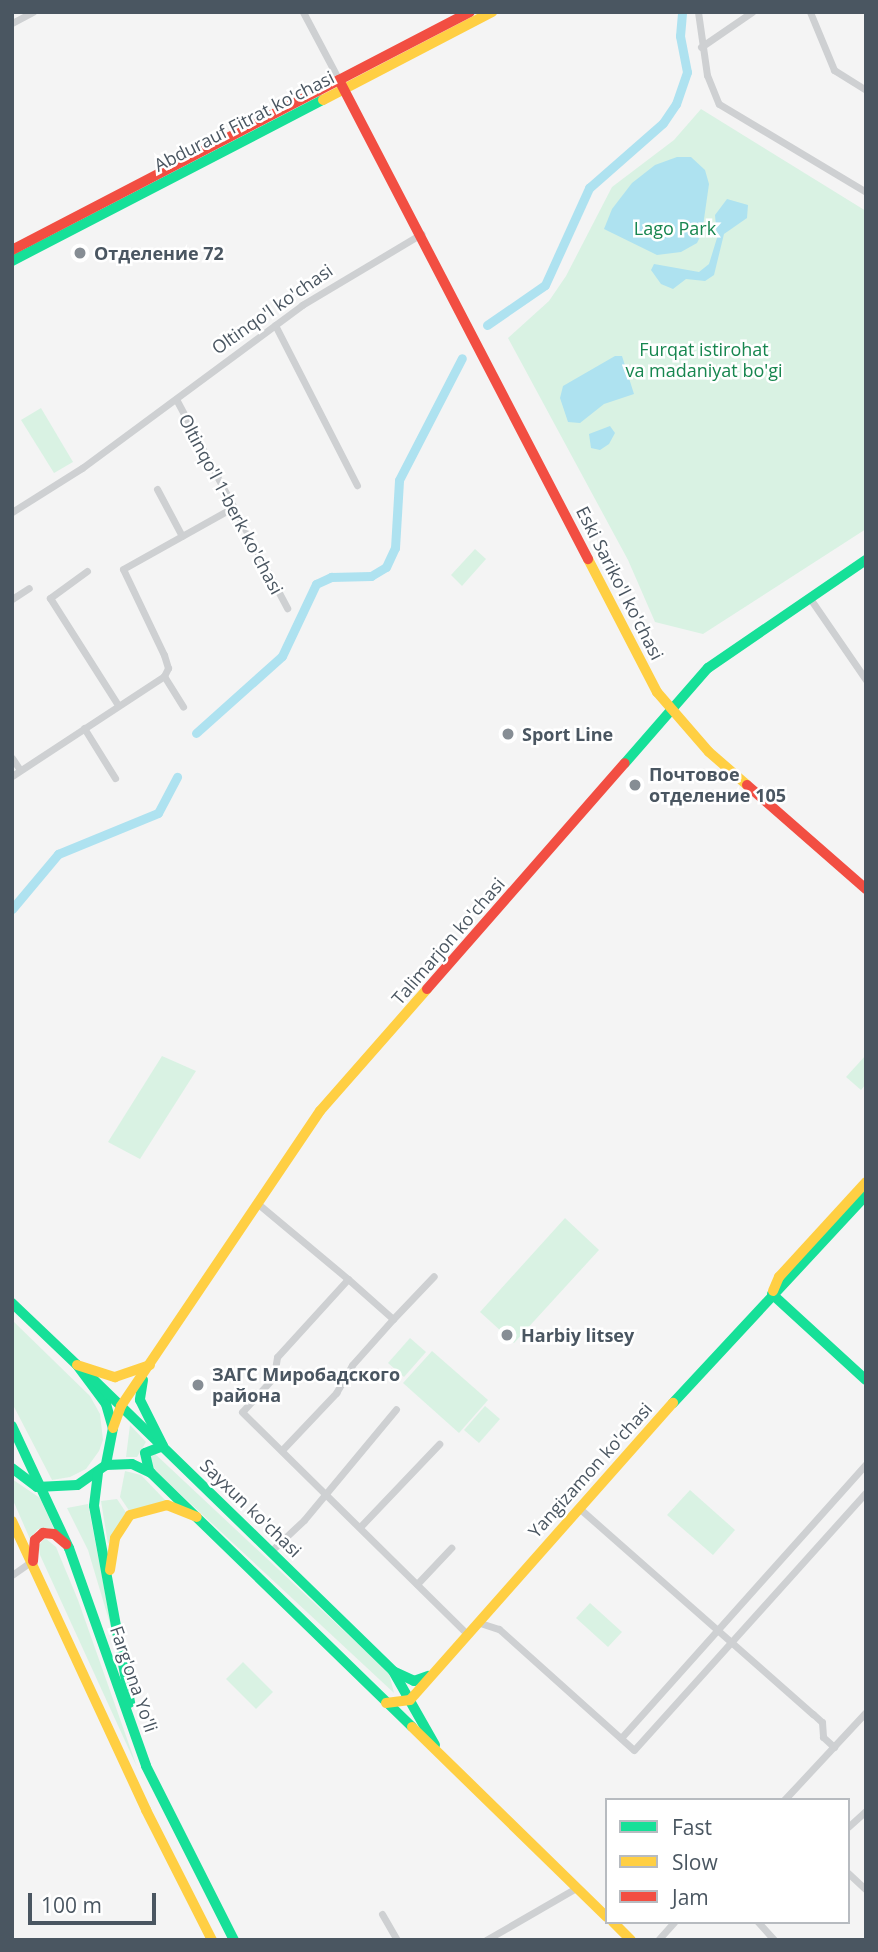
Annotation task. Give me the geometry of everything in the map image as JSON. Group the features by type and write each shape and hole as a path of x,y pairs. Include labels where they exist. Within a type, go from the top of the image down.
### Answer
{"main road":[{"name":"Abdurauf Fitrat ko'chasi","path":"341,85 470,12"},
{"name":"Abdurauf Fitrat ko'chasi","path":"12,261 156,181 341,85 492,12"},
{"path":"341,85 421,234"},
{"name":"Abdurauf Fitrat ko'chasi","path":"12,250 156,181"},
{"name":"Eski Sariko'l ko'chasi","path":"421,234 671,712 727,769 866,889"},
{"name":"Talimarjon ko'chasi","path":"137,1740 93,1500 121,1406 311,1122 718,658 866,560"},
{"name":"Yangizamon ko'chasi","path":"772,1294 779,1277 866,1182"},
{"name":"Yangizamon ko'chasi","path":"410,1700 772,1294 785,1284 866,1195"},
{"path":"772,1294 866,1380"},
{"name":"Sayxun ko'chasi","path":"12,1303 393,1671 442,1756"},
{"path":"77,1365 115,1377 150,1365"},
{"path":"77,1365 106,1404 113,1429"},
{"path":"150,1365 139,1395 163,1446 152,1447 145,1453 144,1463 151,1473"},
{"name":"Farg'ona Yo'li","path":"12,1426 44,1488 69,1548 137,1740 234,1940"},
{"name":"Sayxun ko'chasi","path":"102,1469 132,1464 151,1473 605,1915"},
{"path":"12,1468 23,1480 44,1488 73,1486 102,1469"},
{"path":"109,1581 115,1538 130,1515 167,1505 197,1517"},
{"path":"12,1521 33,1561 140,1798 212,1940"},
{"path":"33,1561 35,1540 43,1533 57,1536 69,1548"},
{"path":"393,1671 414,1681 436,1671"},
{"path":"386,1703 410,1700"},
{"path":"614,1924 631,1940"}],"street":[{"path":"12,23 33,12"},
{"path":"303,12 341,85"},
{"path":"698,12 701,47 719,104 866,192"},
{"path":"701,47 752,12"},
{"path":"810,12 834,70 866,90"},
{"name":"Oltinqo'l ko'chasi","path":"12,512 176,399 275,325 421,234"},
{"path":"275,325 357,485"},
{"name":"Oltinqo'l 1-berk ko'chasi","path":"176,399 232,508 288,608"},
{"path":"157,489 181,536"},
{"path":"183,707 164,676 164,655 123,569 232,508"},
{"path":"87,571 50,598 118,705"},
{"path":"12,599 29,588"},
{"path":"809,597 866,680"},
{"path":"12,776 164,676"},
{"path":"84,728 115,778"},
{"path":"12,758 20,770"},
{"path":"257,1203 393,1319"},
{"path":"282,1450 335,1393 352,1365 434,1276"},
{"path":"348,1279 277,1357 274,1377 242,1412 467,1634"},
{"path":"271,1551 304,1520 324,1492 396,1409"},
{"path":"360,1527 439,1444"},
{"path":"621,1738 866,1464"},
{"path":"477,1622 499,1629 634,1750 866,1492"},
{"path":"579,1508 822,1722 823,1737 834,1747"},
{"path":"417,1584 451,1548"},
{"path":"12,1575 33,1561"},
{"path":"786,1798 866,1713"},
{"path":"850,1825 866,1811"},
{"path":"850,1875 866,1890"},
{"path":"486,1940 576,1888"},
{"path":"382,1914 397,1940"},
{"path":"658,1940 672,1924"},
{"path":"760,1924 774,1940"}],"green space":[{"name":"Furqat istirohat va madaniyat bo'gi","path":"701,109 866,211 866,529 703,634 655,622 628,560 508,338 549,301 566,276 612,187 674,140"},
{"path":"41,408 73,462 54,473 21,420"},
{"path":"475,549 486,559 462,586 451,575"},
{"path":"866,1055 866,1084 861,1090 846,1077"},
{"path":"162,1056 196,1071 140,1159 108,1142"},
{"path":"565,1218 599,1250 514,1343 480,1312"},
{"path":"12,1320 90,1396 100,1414 103,1440 99,1451 86,1469 70,1477 52,1480 12,1403"},
{"path":"410,1338 426,1352 404,1377 388,1363"},
{"path":"432,1351 488,1400 459,1433 403,1383"},
{"path":"485,1406 500,1419 479,1443 464,1430"},
{"path":"130,1425 146,1442 137,1457 126,1457"},
{"path":"153,1452 389,1673 394,1693 147,1463"},
{"path":"125,1471 141,1475 167,1502 130,1512 120,1497"},
{"path":"12,1479 40,1498 54,1529 38,1529 30,1539 12,1498"},
{"path":"690,1490 735,1530 713,1555 667,1515"},
{"path":"117,1499 127,1514 108,1544 101,1501"},
{"path":"88,1504 113,1634 88,1550 67,1508"},
{"path":"45,1538 56,1547 78,1600 137,1767 40,1555 38,1546"},
{"path":"590,1603 622,1632 608,1647 576,1618"},
{"path":"243,1662 273,1692 256,1709 226,1679"}],"water":[{"path":"677,157 691,157 705,170 709,184 702,233 697,243 681,252 657,255 604,229 612,209 632,183 655,165"},
{"path":"727,199 748,205 747,218 724,234 714,275 705,281 686,279 673,289 661,284 651,270 654,264 699,272 709,264 717,238 715,215"},
{"path":"615,356 622,356 634,394 604,404 580,423 568,422 560,398 563,386"},
{"path":"610,426 615,433 609,444 600,450 591,448 589,434"}],"waterway":[{"path":"487,325 545,285 589,188 663,123 676,104 687,72 680,36 682,12"},
{"path":"196,733 282,656 316,584 331,577 371,576 386,567 395,548 399,480 462,358"},
{"path":"12,909 58,854 158,813 177,777"}],"traffic: fast":[{"path":"12,261 323,100"},
{"path":"625,763 708,668 866,560"},
{"path":"673,1403 866,1195"},
{"path":"772,1294 866,1380"},
{"path":"12,1303 77,1365 106,1404 113,1428 106,1465 77,1485 37,1487 12,1468"},
{"path":"92,1378 393,1671 435,1745"},
{"path":"143,1380 140,1400 163,1446 145,1453 149,1471"},
{"path":"12,1426 69,1548 146,1766 234,1940"},
{"path":"106,1465 132,1464 151,1473 412,1727"},
{"path":"98,1473 94,1506 130,1703"},
{"path":"395,1672 414,1681 428,1676"}],"traffic: slow":[{"path":"323,100 492,12"},
{"path":"588,559 657,692 709,752 747,785"},
{"path":"113,1428 121,1406 320,1111 427,989"},
{"path":"773,1291 779,1277 866,1182"},
{"path":"77,1365 115,1377 150,1365"},
{"path":"386,1703 410,1700 673,1403"},
{"path":"110,1570 115,1538 130,1515 167,1505 197,1517"},
{"path":"12,1521 146,1810 212,1940"},
{"path":"412,1727 605,1915"},
{"path":"615,1924 631,1940"}],"traffic: jam":[{"path":"12,250 470,12"},
{"path":"339,80 588,559"},
{"path":"427,989 625,763"},
{"path":"747,785 866,889"},
{"path":"33,1561 35,1540 43,1533 54,1534 66,1544"}],"place":[{"name":"Отделение 72","path":"80,253"},
{"name":"Sport Line","path":"508,734"},
{"name":"Почтовое отделение 105","path":"635,785"},
{"name":"Harbiy litsey","path":"507,1335"},
{"name":"ЗАГС Миробадского района","path":"198,1385"}],"park label":[{"name":"Lago Park","path":"675,228"}]}
